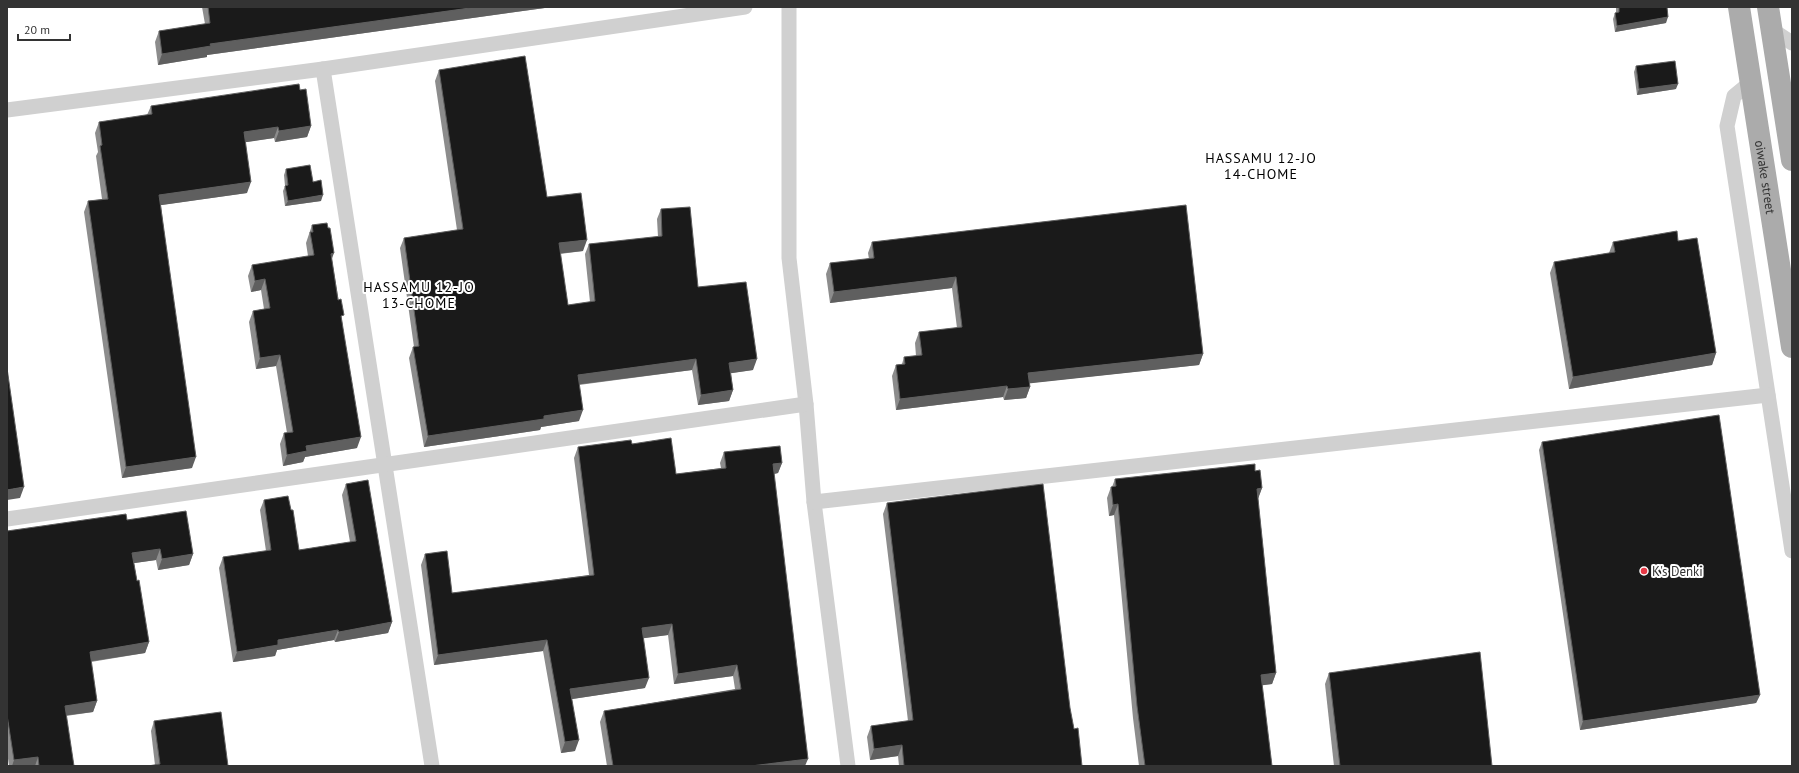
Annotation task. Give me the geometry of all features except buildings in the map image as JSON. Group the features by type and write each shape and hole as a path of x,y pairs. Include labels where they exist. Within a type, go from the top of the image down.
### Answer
{"main road":[{"name":"oiwake street","path":"1739,7 1792,347"},
{"path":"1768,7 1792,160"}],"street":[{"path":"7,110 323,69 745,7"},
{"path":"789,7 789,252 806,404 814,502 848,766"},
{"path":"1771,29 1792,43"},
{"path":"323,69 432,766"},
{"path":"1751,82 1734,96 1726,126 1792,551"},
{"path":"814,502 1768,395"},
{"path":"7,519 806,404"}],"place":[{"name":"K's Denki","path":"1644,571"}],"district":[{"name":"HASSAMU 12-JO 14-CHOME","path":"1261,166"},
{"name":"HASSAMU 12-JO 13-CHOME","path":"419,296"}]}
